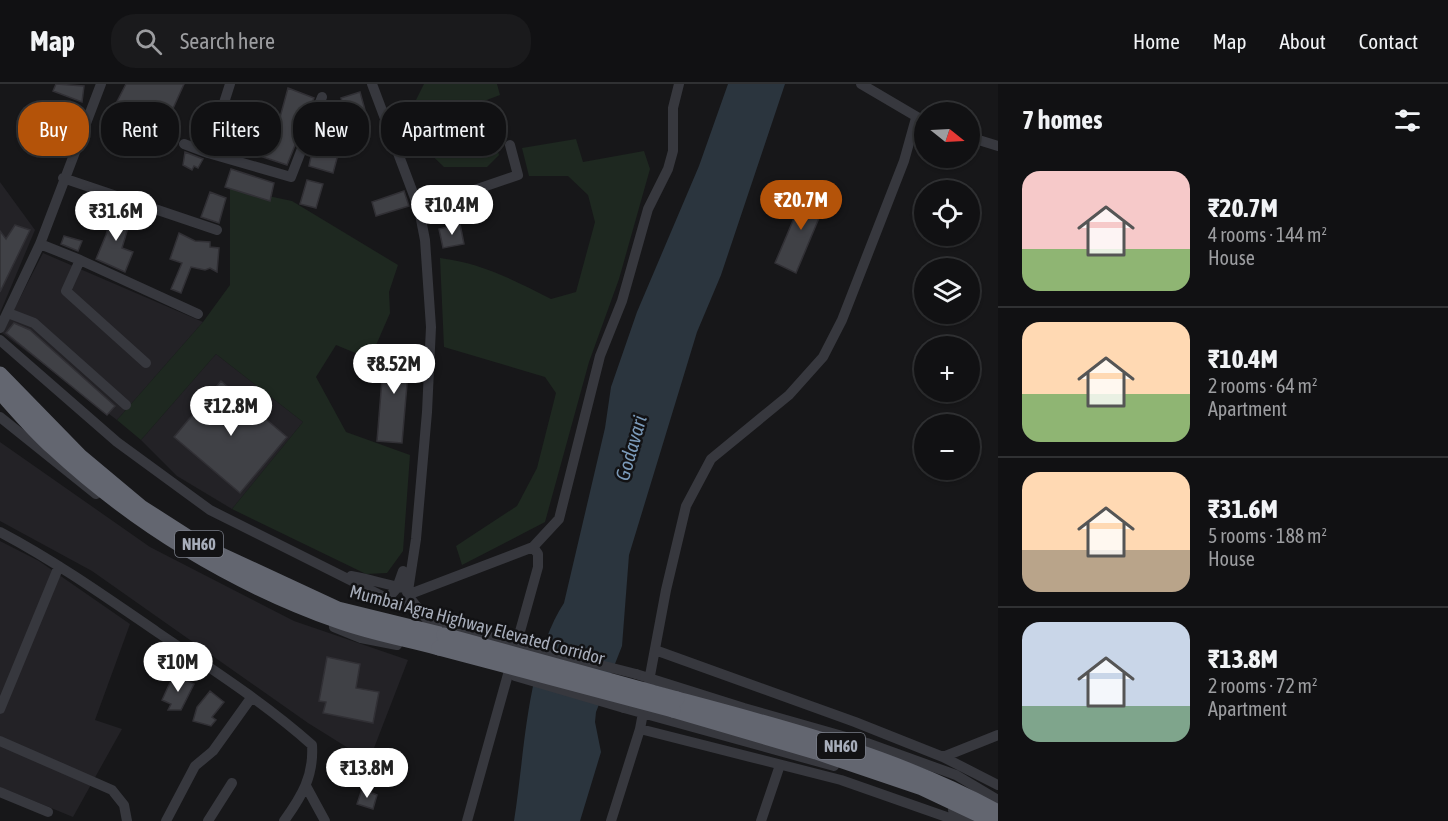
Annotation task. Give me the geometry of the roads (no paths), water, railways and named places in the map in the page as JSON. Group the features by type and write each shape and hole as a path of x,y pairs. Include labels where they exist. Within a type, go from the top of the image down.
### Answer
{"highway":[{"name":"Mumbai Agra Highway Elevated Corridor","path":"0,374 80,456 141,507 202,546 266,578 338,609 444,635 824,740 941,783 998,812"},
{"name":"Mumbai Agra Highway Elevated Corridor","path":"0,392 51,447 96,487 165,536 263,590 339,622 816,752 922,788 992,821"}],"street":[{"path":"0,328 40,244 63,178 101,84"},
{"path":"224,102 230,84"},
{"path":"0,340 117,442 210,510 264,539 344,575 390,600 395,606 403,607 414,556 427,412 431,327 425,240 419,209 372,84"},
{"path":"390,600 391,592 406,593 533,547 559,519 600,356 622,301 648,209 668,169 673,151 674,108 679,84"},
{"path":"861,84 914,115"},
{"path":"218,156 291,177 322,97"},
{"path":"611,821 640,729 686,506 711,459 789,395 823,357 842,320 914,135"},
{"path":"980,140 998,146"},
{"path":"184,144 191,147"},
{"path":"419,209 518,175 510,145"},
{"path":"63,178 217,230"},
{"path":"40,244 198,314"},
{"path":"80,260 66,291 146,363"},
{"path":"8,313 34,323 126,405"},
{"path":"0,417 45,451 72,476 155,537 210,570 280,604 361,638 435,652 624,708 867,775 917,792 974,821"},
{"path":"0,532 59,566 251,698 312,745 313,767 306,786 284,821"},
{"path":"467,821 538,567 538,554 533,547"},
{"path":"373,580 388,578 403,571 414,556"},
{"path":"0,709 59,566"},
{"path":"403,571 406,593"},
{"path":"344,575 373,580 406,593 428,621 636,674 744,708 867,742 956,775 998,800"},
{"path":"655,650 855,722 943,757 998,785"},
{"path":"166,821 195,766 213,751 251,698"},
{"path":"640,729 879,792 956,820"},
{"path":"943,757 998,735"},
{"path":"0,741 112,790 124,805 127,821"},
{"path":"762,821 780,765"},
{"path":"208,821 232,783"},
{"path":"306,786 325,821"},
{"path":"0,792 48,812"}],"water":[{"name":"Godavari","path":"728,84 785,84 721,275 697,332 629,555 622,646 596,712 595,722 601,752 580,821 514,821 534,680 551,627 564,603 605,428 611,387 637,312 699,166"}]}
